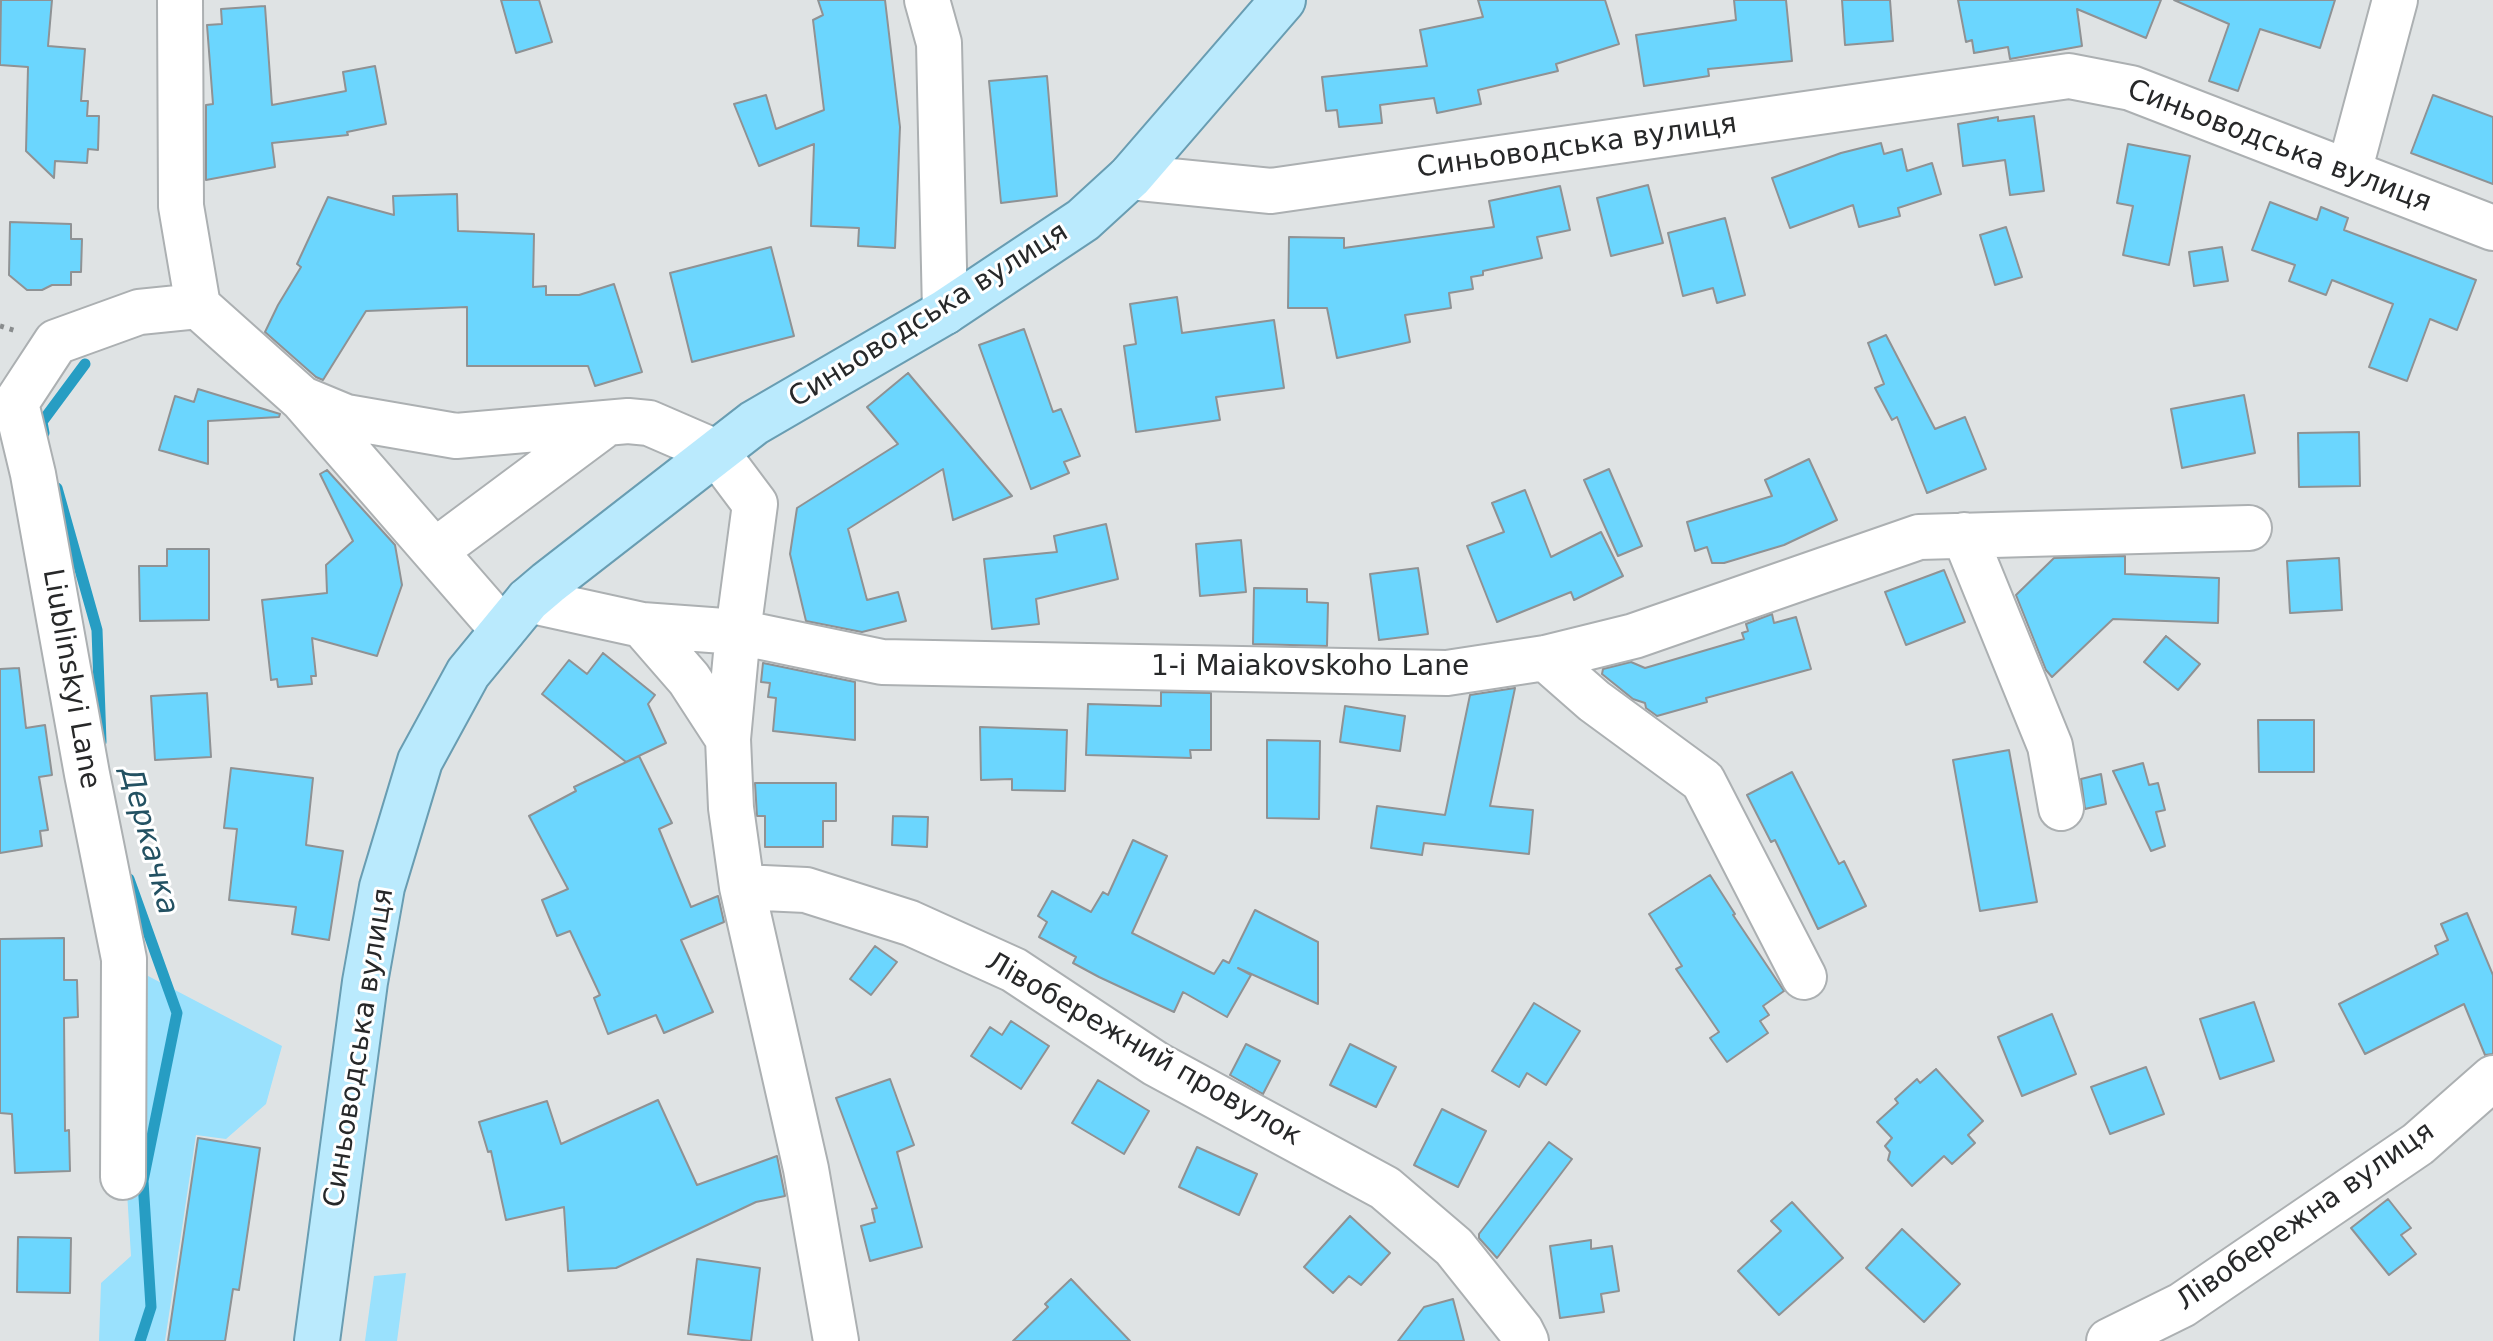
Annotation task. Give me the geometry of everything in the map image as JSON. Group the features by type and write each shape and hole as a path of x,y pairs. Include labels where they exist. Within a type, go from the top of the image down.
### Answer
{"main road":[{"path":"1130,177 1283,0"},
{"name":"Синьоводська вулиця","path":"317,1341 365,982 382,887 420,761 468,673 516,615 761,418 945,312 1083,220 1130,177"}],"street":[{"path":"180,0 181,206 198,306 302,399 435,551 516,615 642,625 689,679 728,739"},
{"path":"927,0 939,43 945,312"},
{"path":"2349,172 2395,0"},
{"name":"Синьоводська вулиця","path":"1130,177 1271,191 2069,76 2131,88 2493,228"},
{"name":"Liublinskyi Lane","path":"123,1177 124,959 33,474 8,415 56,342 139,312 198,306"},
{"path":"302,399 346,417 456,436 628,421 649,423 716,452 755,504 728,739 731,808 742,887 806,1169 836,1341"},
{"path":"435,551 607,423"},
{"name":"1-i Maiakovskoho Lane","path":"642,625 738,632 882,662 1447,673 1545,658 1634,636 1919,537 2249,528"},
{"path":"1964,535 2050,746 2061,808"},
{"path":"1545,658 1594,701 1703,781 1804,977"},
{"name":"Лівобережний провулок","path":"742,887 806,890 910,923 1014,970 1156,1064 1385,1188 1454,1247 1526,1341"},
{"name":"Лівобережна вулиця","path":"2109,1341 2195,1296 2418,1144 2493,1078"}],"shaded area":[{"path":"129,966 282,1046 266,1104 226,1139 196,1135 165,1341 99,1341 101,1283 131,1256 127,1192"},
{"path":"406,1273 397,1341 365,1341 374,1276"}],"building":[{"path":"1,0 52,0 48,46 85,49 81,101 88,101 87,116 99,116 98,150 88,149 87,163 55,161 54,178 26,151 28,67 0,65"},
{"path":"501,0 539,0 552,42 516,53"},
{"path":"818,0 885,0 900,127 895,248 858,246 859,228 811,226 814,144 759,166 734,104 766,95 776,129 824,110 813,20 823,15"},
{"path":"1478,0 1605,0 1619,44 1556,64 1558,71 1478,90 1481,104 1437,113 1434,98 1380,105 1382,123 1339,127 1337,110 1326,111 1322,77 1427,66 1420,30 1483,17"},
{"path":"1734,0 1786,0 1792,61 1708,69 1709,76 1644,86 1636,35 1736,20"},
{"path":"1842,0 1890,0 1893,41 1845,45"},
{"path":"1958,0 2161,0 2146,38 2077,9 2082,46 2010,59 2008,47 1974,53 1972,40 1966,42"},
{"path":"2174,0 2335,0 2320,48 2260,29 2238,91 2209,81 2229,24"},
{"path":"265,6 272,105 346,91 343,72 375,66 386,124 347,132 348,135 272,143 275,167 206,180 206,105 213,104 207,25 222,24 221,9"},
{"path":"1047,76 1057,196 1001,203 989,81"},
{"path":"2433,95 2493,117 2493,184 2411,153"},
{"path":"2034,116 2044,191 2010,195 2005,160 1963,166 1958,124 1998,117 1998,121"},
{"path":"1881,143 1884,154 1902,149 1907,171 1932,163 1941,194 1898,208 1900,216 1859,227 1853,205 1790,228 1772,178 1841,153"},
{"path":"2128,144 2190,156 2169,265 2123,255 2133,206 2117,203"},
{"path":"1648,185 1663,243 1611,256 1597,198"},
{"path":"1560,186 1570,230 1537,237 1542,258 1483,271 1483,275 1471,277 1473,289 1449,293 1451,308 1405,315 1410,342 1337,358 1327,308 1288,308 1289,237 1344,238 1344,248 1494,227 1489,201"},
{"path":"457,194 458,231 534,234 533,287 546,286 546,295 579,295 614,284 642,372 595,386 588,366 467,366 467,307 366,311 323,380 265,332 301,267 297,264 328,197 394,215 393,196"},
{"path":"2270,202 2317,220 2321,207 2348,218 2344,230 2476,280 2457,330 2430,319 2407,381 2369,367 2393,304 2332,280 2326,295 2289,281 2295,265 2252,250"},
{"path":"1725,218 1745,295 1717,303 1713,288 1683,296 1668,233"},
{"path":"10,222 71,224 71,239 82,239 81,272 71,272 71,285 27,290 9,275"},
{"path":"2006,227 2022,277 1995,285 1980,235"},
{"path":"771,247 794,336 692,362 670,273"},
{"path":"2222,247 2228,281 2194,286 2189,252"},
{"path":"1177,297 1182,333 1274,320 1284,388 1216,397 1220,420 1136,432 1124,346 1136,344 1130,304"},
{"path":"1024,329 1053,412 1061,409 1080,456 1064,462 1069,473 1031,489 979,345"},
{"path":"1886,335 1935,429 1965,417 1986,469 1927,493 1897,417 1892,420 1875,388 1884,384 1868,343"},
{"path":"908,373 1012,496 953,520 943,469 848,529 867,600 898,592 906,621 862,632 806,621 790,554 797,508 898,444 867,407"},
{"path":"198,389 280,414 279,417 208,421 208,464 159,450 175,396 194,402"},
{"path":"2244,395 2255,453 2182,468 2171,409"},
{"path":"2359,432 2360,486 2299,487 2298,433"},
{"path":"1809,459 1837,520 1784,545 1724,563 1712,563 1707,547 1695,551 1687,522 1772,496 1765,480"},
{"path":"1609,469 1642,546 1618,556 1584,480"},
{"path":"327,470 395,545 402,585 377,656 312,638 316,676 311,676 312,684 278,687 277,679 271,680 262,600 327,593 326,565 353,541 320,474"},
{"path":"1525,490 1551,557 1601,532 1623,576 1574,600 1571,592 1497,622 1467,546 1504,532 1492,503"},
{"path":"1106,524 1118,579 1036,599 1039,624 992,629 984,559 1057,552 1054,536"},
{"path":"1241,540 1246,592 1200,596 1196,544"},
{"path":"167,549 209,549 209,620 140,621 139,566 167,566"},
{"path":"2125,556 2125,574 2219,578 2218,623 2113,619 2052,677 2046,670 2016,595 2054,558"},
{"path":"2339,558 2342,610 2290,613 2287,561"},
{"path":"1418,568 1428,634 1379,640 1370,574"},
{"path":"1944,570 1965,622 1906,645 1885,592"},
{"path":"1254,588 1307,589 1307,602 1328,603 1327,646 1253,644"},
{"path":"1772,614 1774,623 1796,617 1811,669 1706,698 1707,702 1657,716 1646,708 1645,703 1633,699 1602,674 1603,669 1631,662 1645,668 1744,639 1742,633 1748,631 1746,624"},
{"path":"2166,636 2200,664 2178,690 2144,662"},
{"path":"603,653 655,695 648,704 666,743 626,762 542,694 569,660 587,674"},
{"path":"763,663 855,682 855,740 773,731 776,698 768,697 770,683 761,682"},
{"path":"19,668 26,728 45,725 52,775 39,777 48,830 40,831 42,846 0,853 0,669"},
{"path":"1515,688 1490,806 1533,810 1529,854 1424,843 1422,855 1371,848 1377,806 1445,815 1470,695"},
{"path":"1161,692 1211,693 1211,750 1190,750 1191,758 1086,755 1088,704 1161,706"},
{"path":"207,693 211,757 155,760 151,696"},
{"path":"1345,706 1405,716 1400,751 1340,742"},
{"path":"2258,720 2314,720 2314,772 2259,772"},
{"path":"980,727 1067,730 1065,791 1012,790 1012,779 981,780"},
{"path":"1267,740 1320,741 1319,819 1267,818"},
{"path":"2009,750 2037,902 1980,911 1953,760"},
{"path":"639,756 672,823 659,829 691,907 718,896 724,922 681,940 713,1012 664,1033 656,1015 608,1034 594,998 600,995 570,931 557,936 542,900 568,889 529,816 576,791 574,787"},
{"path":"2143,763 2149,785 2158,783 2165,810 2156,812 2165,846 2151,851 2113,771"},
{"path":"231,768 313,778 306,845 343,851 329,940 292,934 296,907 229,900 237,829 224,828"},
{"path":"1792,772 1839,864 1844,861 1866,906 1818,929 1775,840 1771,842 1747,795"},
{"path":"2101,774 2106,804 2085,809 2081,779"},
{"path":"755,783 836,783 836,821 823,821 823,847 765,847 765,816 757,816"},
{"path":"893,816 928,817 927,847 892,845"},
{"path":"1133,840 1167,856 1132,933 1214,974 1223,960 1229,963 1255,910 1318,942 1318,1004 1238,968 1251,975 1227,1017 1183,992 1174,1012 1073,963 1076,957 1039,937 1047,922 1038,916 1052,891 1091,912 1103,892 1108,895"},
{"path":"1710,875 1784,991 1763,1006 1769,1015 1760,1021 1768,1033 1727,1062 1710,1038 1719,1032 1676,969 1682,966 1649,914"},
{"path":"2467,913 2493,975 2493,1054 2485,1055 2464,1004 2365,1054 2339,1004 2438,954 2435,946 2448,940 2441,924"},
{"path":"64,938 64,980 77,980 78,1017 64,1018 65,1131 69,1130 70,1171 15,1173 12,1114 0,1113 0,939"},
{"path":"875,946 897,962 871,995 850,979"},
{"path":"2254,1002 2274,1061 2220,1079 2200,1019"},
{"path":"1534,1003 1580,1031 1546,1085 1527,1073 1519,1087 1492,1071"},
{"path":"2052,1014 2076,1074 2022,1096 1998,1037"},
{"path":"1011,1021 1049,1046 1021,1089 971,1056 990,1027 1002,1035"},
{"path":"1246,1044 1280,1061 1263,1094 1230,1075"},
{"path":"1350,1044 1396,1067 1376,1107 1330,1085"},
{"path":"2146,1067 2164,1114 2110,1134 2091,1087"},
{"path":"1936,1069 1983,1121 1968,1135 1975,1143 1952,1164 1944,1156 1912,1186 1888,1160 1890,1152 1885,1146 1892,1138 1877,1122 1898,1103 1895,1099 1917,1079 1920,1083"},
{"path":"890,1079 914,1145 897,1152 922,1247 870,1261 861,1226 875,1222 872,1209 877,1208 836,1098"},
{"path":"1098,1080 1149,1111 1124,1154 1072,1123"},
{"path":"658,1100 697,1185 777,1156 785,1196 756,1202 616,1268 568,1271 564,1207 506,1220 491,1151 488,1152 479,1122 547,1101 561,1144"},
{"path":"1442,1109 1486,1131 1458,1187 1414,1165"},
{"path":"198,1138 260,1148 239,1290 233,1289 225,1341 168,1341"},
{"path":"1549,1142 1572,1159 1497,1258 1479,1234"},
{"path":"1197,1147 1257,1174 1239,1215 1179,1187"},
{"path":"2388,1199 2411,1228 2401,1235 2416,1254 2389,1275 2351,1228"},
{"path":"1792,1202 1843,1258 1779,1315 1738,1271 1781,1231 1771,1221"},
{"path":"1350,1216 1390,1253 1361,1285 1349,1276 1333,1293 1304,1267"},
{"path":"1902,1229 1960,1284 1924,1322 1866,1268"},
{"path":"18,1237 71,1238 70,1293 17,1292"},
{"path":"1591,1240 1591,1249 1612,1246 1619,1291 1601,1294 1604,1312 1560,1318 1550,1246"},
{"path":"697,1259 760,1268 751,1341 688,1334"},
{"path":"1071,1279 1130,1341 1013,1341"},
{"path":"1453,1299 1464,1341 1398,1341 1424,1307"}],"waterway":[{"name":"Деркачка","path":"44,433 42,422 85,364"},
{"name":"Деркачка","path":"57,488 97,630 101,742"},
{"name":"Деркачка","path":"129,879 177,1013 143,1181 151,1307 140,1341"}]}
